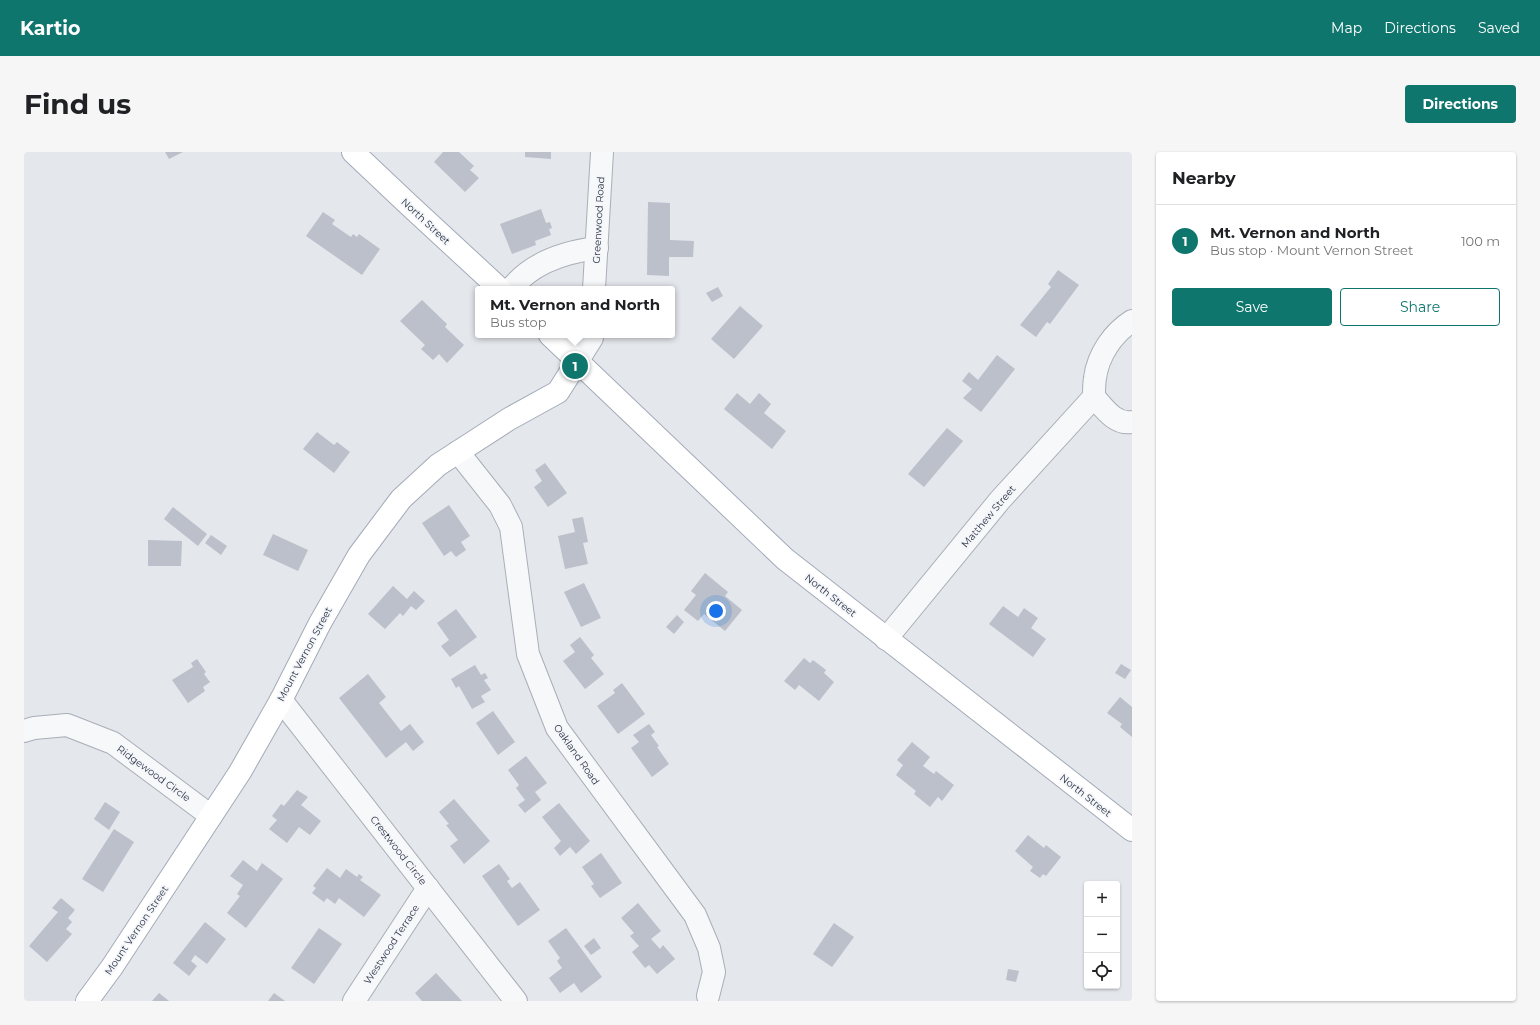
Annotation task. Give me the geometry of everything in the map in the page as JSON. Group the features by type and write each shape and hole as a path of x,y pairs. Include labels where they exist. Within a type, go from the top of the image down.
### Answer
{"main road":[{"name":"North Street","path":"353,152 497,286"},
{"name":"North Street","path":"553,338 786,559 886,639 1132,830"},
{"name":"Mount Vernon Street","path":"87,1001 116,960 240,772 281,700 320,623 359,556 401,499 438,464 509,419 558,392 577,362"}],"street":[{"name":"Greenwood Road","path":"594,286 602,152"},
{"path":"513,286 519,279 537,267 559,257 579,250 597,248"},
{"path":"1132,321 1114,336 1102,354 1095,377 1094,397 1112,417 1127,422 1132,422"},
{"path":"577,362 592,338"},
{"name":"Matthew Street","path":"886,639 1000,500 1094,397"},
{"name":"Oakland Road","path":"458,452 500,505 511,527 528,654 557,728 695,915 709,948 714,972 708,996"},
{"name":"Crestwood Circle","path":"281,700 516,1001"},
{"name":"Ridgewood Circle","path":"24,731 34,728 67,725 113,743 212,816"},
{"name":"Westwood Terrace","path":"354,1001 428,888"}],"building":[{"path":"165,152 183,152 169,159"},
{"path":"443,152 459,152 474,166 470,170 479,178 465,192 434,162"},
{"path":"525,152 551,152 551,159 525,157"},
{"path":"648,202 670,203 670,240 694,241 693,257 669,257 669,276 647,275"},
{"path":"541,209 546,223 550,222 552,228 549,229 551,235 535,241 536,245 512,254 500,224"},
{"path":"323,212 335,220 332,224 351,237 353,234 357,237 359,234 380,249 362,275 306,236"},
{"path":"1058,270 1079,285 1050,324 1047,322 1036,337 1020,325 1051,287 1048,284"},
{"path":"718,287 723,296 712,302 706,293"},
{"path":"422,300 447,324 445,327 464,345 447,363 439,354 433,360 421,349 425,345 400,321"},
{"path":"740,306 763,326 734,359 711,339"},
{"path":"997,355 1015,369 981,412 963,398 972,389 962,381 969,372 978,380"},
{"path":"737,393 750,404 759,393 771,404 764,413 786,431 772,449 724,409"},
{"path":"947,428 963,441 924,487 908,474"},
{"path":"317,432 334,445 337,442 350,452 334,473 303,449"},
{"path":"545,463 567,493 548,507 534,487 542,481 535,470"},
{"path":"449,505 470,536 461,542 466,550 456,557 451,551 444,556 422,523"},
{"path":"173,507 207,534 198,546 164,519"},
{"path":"583,517 588,542 583,543 588,564 565,569 558,536 575,532 572,519"},
{"path":"273,534 308,550 298,571 263,555"},
{"path":"211,535 227,546 221,555 205,543"},
{"path":"148,540 182,541 181,566 148,566"},
{"path":"705,573 728,592 725,596 742,610 725,631 704,614 698,621 684,610 696,595 691,591"},
{"path":"584,583 601,618 581,627 564,592"},
{"path":"393,586 407,599 414,591 425,601 416,610 411,606 403,616 400,613 385,629 368,614"},
{"path":"1003,606 1018,617 1024,608 1038,618 1031,628 1046,639 1033,657 989,624"},
{"path":"456,609 477,637 450,657 441,646 449,640 437,623"},
{"path":"677,615 684,622 674,634 666,627"},
{"path":"580,637 594,655 591,658 604,674 585,689 563,661 575,652 570,645"},
{"path":"804,658 810,663 813,660 826,670 824,673 834,682 819,701 799,685 795,690 784,681"},
{"path":"197,659 206,672 204,674 210,682 203,687 205,691 188,703 172,680 193,667 191,663"},
{"path":"1121,664 1131,670 1125,679 1115,673"},
{"path":"475,665 481,675 485,673 488,678 484,680 491,690 481,696 485,702 472,709 459,686 456,688 451,679"},
{"path":"368,674 386,697 379,703 401,731 410,724 424,742 413,751 406,742 386,758 339,698"},
{"path":"622,683 645,714 618,734 597,706 615,693 613,690"},
{"path":"1120,697 1132,707 1132,737 1120,727 1122,724 1107,713"},
{"path":"493,711 515,742 498,755 476,723"},
{"path":"649,724 655,732 651,735 659,746 657,747 669,764 652,777 631,748 639,742 633,735"},
{"path":"912,742 930,757 923,766 934,774 936,771 954,785 942,801 938,797 930,807 914,794 916,791 896,775 903,765 897,760"},
{"path":"526,756 547,783 535,792 541,800 525,813 518,805 525,800 516,788 519,785 508,770"},
{"path":"297,790 308,797 301,805 321,821 310,835 299,827 287,843 269,829 277,820 272,816 281,804 284,806"},
{"path":"454,799 490,841 464,864 450,846 458,840 446,825 449,824 439,812"},
{"path":"105,802 120,812 109,830 94,819"},
{"path":"559,803 590,841 576,854 570,847 560,856 554,848 561,841 542,817"},
{"path":"114,829 134,842 103,892 82,879"},
{"path":"1028,835 1044,848 1046,845 1061,857 1046,876 1043,874 1040,878 1030,871 1033,867 1015,851"},
{"path":"601,853 622,883 600,898 591,886 594,884 582,867"},
{"path":"243,860 257,871 262,863 283,879 246,928 227,913 240,896 237,894 243,885 230,876"},
{"path":"499,864 510,879 507,881 512,888 520,882 540,910 518,926 482,876"},
{"path":"327,868 340,878 346,869 357,877 359,874 363,877 360,880 381,895 364,917 339,898 335,904 327,898 324,902 312,893 316,888 313,886"},
{"path":"61,898 75,910 68,918 72,922 66,929 72,934 47,962 29,946 58,912 52,908"},
{"path":"638,903 661,931 651,939 660,949 663,945 675,959 657,974 649,965 645,968 632,952 639,946 630,936 634,933 621,918"},
{"path":"205,922 226,939 207,964 195,955 191,961 197,966 189,976 173,963"},
{"path":"834,923 854,937 832,967 813,954"},
{"path":"319,928 342,944 314,984 291,968"},
{"path":"566,928 602,977 581,993 574,983 560,993 549,978 562,968 557,961 560,958 548,941"},
{"path":"594,938 601,948 591,955 584,946"},
{"path":"1008,969 1019,971 1016,982 1006,980"},
{"path":"436,973 462,1001 422,1001 415,993"},
{"path":"159,993 169,1001 152,1001"},
{"path":"274,993 285,1001 268,1001"}],"place":[{"name":"Mt. Vernon and North","path":"575,366"}]}
